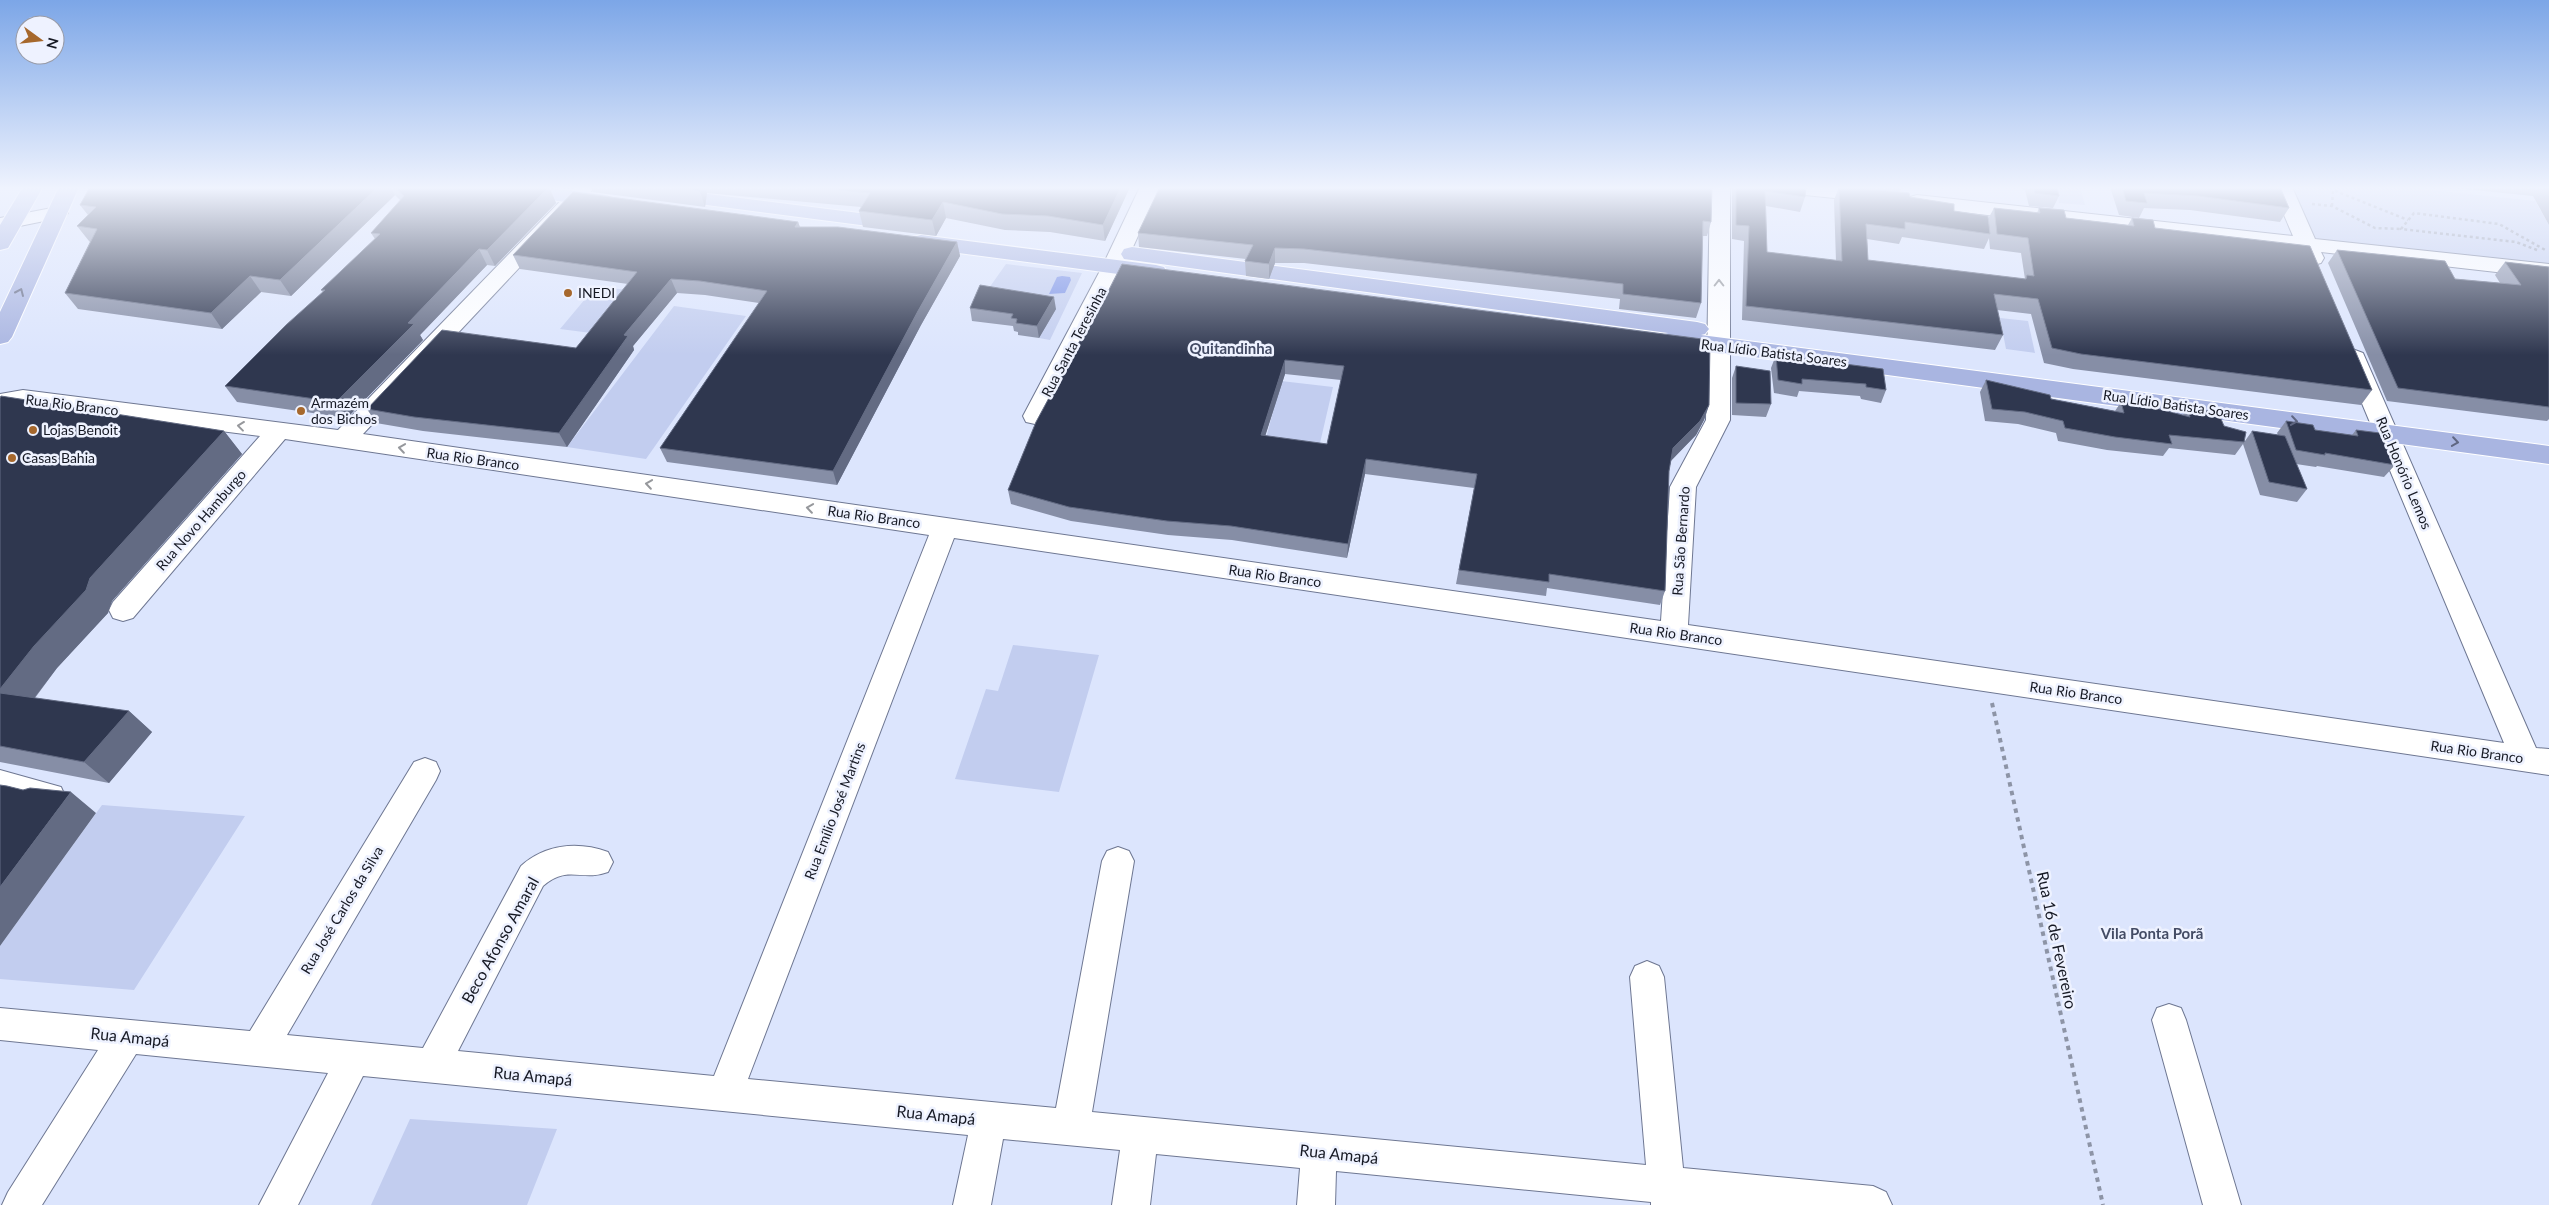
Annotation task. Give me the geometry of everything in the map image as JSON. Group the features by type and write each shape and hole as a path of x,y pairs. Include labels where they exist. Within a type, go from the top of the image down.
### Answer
{"main road":[{"path":"0,337 43,243"},
{"name":"Rua Lídio Batista Soares","path":"987,243 2383,424 2549,437"},
{"name":"Rua Lídio Batista Soares","path":"2383,424 2549,455"}],"street":[{"path":"343,440 531,243"},
{"name":"Rua Santa Teresinha","path":"1035,416 1125,243"},
{"name":"Rua São Bernardo","path":"1674,634 1683,486 1688,473 1712,437 1718,420 1719,243"},
{"path":"2294,243 2549,271"},
{"path":"2307,245 2322,281"},
{"name":"Rua Honório Lemos","path":"2345,335 2383,424 2537,761"},
{"name":"Rua Rio Branco","path":"0,402 23,398 279,430 2537,761"},
{"name":"Rua Novo Hamburgo","path":"123,610 279,430"},
{"name":"Rua Emílio José Martins","path":"724,1094 945,528"},
{"name":"Rua José Carlos da Silva","path":"259,1049 425,771"},
{"path":"0,783 50,796"},
{"name":"Beco Afonso Amaral","path":"432,1066 532,876 543,865 559,859 597,862"},
{"path":"1071,1128 1118,861"},
{"path":"1647,977 1669,1195"},
{"path":"2169,1020 2222,1205"},
{"name":"Rua Amapá","path":"0,1024 1319,1152 1669,1195 1873,1205"},
{"path":"21,1205 127,1036"},
{"path":"278,1205 354,1058"},
{"path":"972,1205 989,1120"},
{"path":"1131,1205 1140,1134"},
{"path":"1316,1205 1319,1152"}],"path":[{"path":"2520,243 2549,253"},
{"path":"2532,243 2549,253"},
{"name":"Rua 16 de Fevereiro","path":"1987,680 2103,1205"}],"shaded area":[{"path":"2306,243 2549,243 2549,271 2307,245"},
{"path":"1006,264 1082,273 1050,340 1039,338 1055,309 982,298"},
{"path":"596,286 634,291 599,334 560,329"},
{"path":"674,306 746,316 646,459 567,447"},
{"path":"2000,318 2028,321 2035,353 2006,349"},
{"path":"1281,381 1333,387 1317,456 1263,450"},
{"path":"1013,645 1099,655 1059,792 955,779 986,689 998,691"},
{"path":"102,805 245,816 134,990 0,979 0,946"},
{"path":"410,1119 557,1129 527,1205 371,1205"}],"water":[{"path":"1057,277 1070,277 1071,280 1065,293 1049,294"}],"building":[{"path":"90,243 319,243 280,280 250,276 211,313 65,293"},
{"path":"370,243 494,243 487,250 479,249 408,323 414,324 336,402 225,386 286,325 325,290 321,290"},
{"path":"524,243 956,243 833,471 660,448 767,291 700,281 671,279 624,335 628,336 559,433 414,417 367,409 442,330 576,348 637,272 513,255"},
{"path":"1236,243 1702,243 1701,303 1623,294 1623,284 1304,249 1275,248 1269,264 1245,261 1253,245"},
{"path":"1748,243 1767,243 1767,252 1842,261 1841,243 1867,243 1868,260 2026,279 2027,275 2034,276 2029,243 2286,243 2310,246 2372,390 2081,354 2052,348 2038,299 1994,294 2003,335 1746,306"},
{"path":"2337,250 2445,261 2455,279 2521,285 2505,262 2549,267 2549,407 2398,388"},
{"path":"1122,264 1710,340 1709,405 1700,421 1673,448 1669,471 1665,591 1549,574 1549,582 1459,570 1477,474 1366,459 1348,544 1231,526 1167,521 1069,507 1008,490 1036,422 1091,320 1093,321","holes":["1285,360 1344,366 1327,444 1261,435"]},
{"path":"980,285 1054,297 1037,326 1016,323 1017,319 1011,318 1013,314 970,308"},
{"path":"1776,355 1883,369 1886,390 1866,387 1866,384 1802,379 1802,384 1778,380"},
{"path":"1736,366 1770,371 1771,404 1736,403"},
{"path":"1986,380 2050,395 2051,399 2124,413 2121,402 2144,405 2190,417 2187,408 2218,412 2224,426 2246,432 2244,442 2169,435 2172,444 2115,437 2065,428 2063,421 2025,412 1992,409"},
{"path":"1,396 224,431 90,578 86,590 34,646 0,689 0,398"},
{"path":"2286,421 2313,425 2315,430 2358,436 2356,430 2380,433 2395,465 2296,450"},
{"path":"2252,431 2285,436 2307,489 2269,482"},
{"path":"0,693 129,711 84,762 0,746"},
{"path":"0,785 23,790 30,788 71,792 0,887"}],"place":[{"name":"INEDI","path":"568,293"},
{"name":"Armazém dos Bichos","path":"301,411"},
{"name":"Lojas Benoit","path":"33,430"},
{"name":"Casas Bahia","path":"12,458"}],"district":[{"name":"Quitandinha","path":"1231,349"},
{"name":"Vila Ponta Porã","path":"2152,934"}]}
